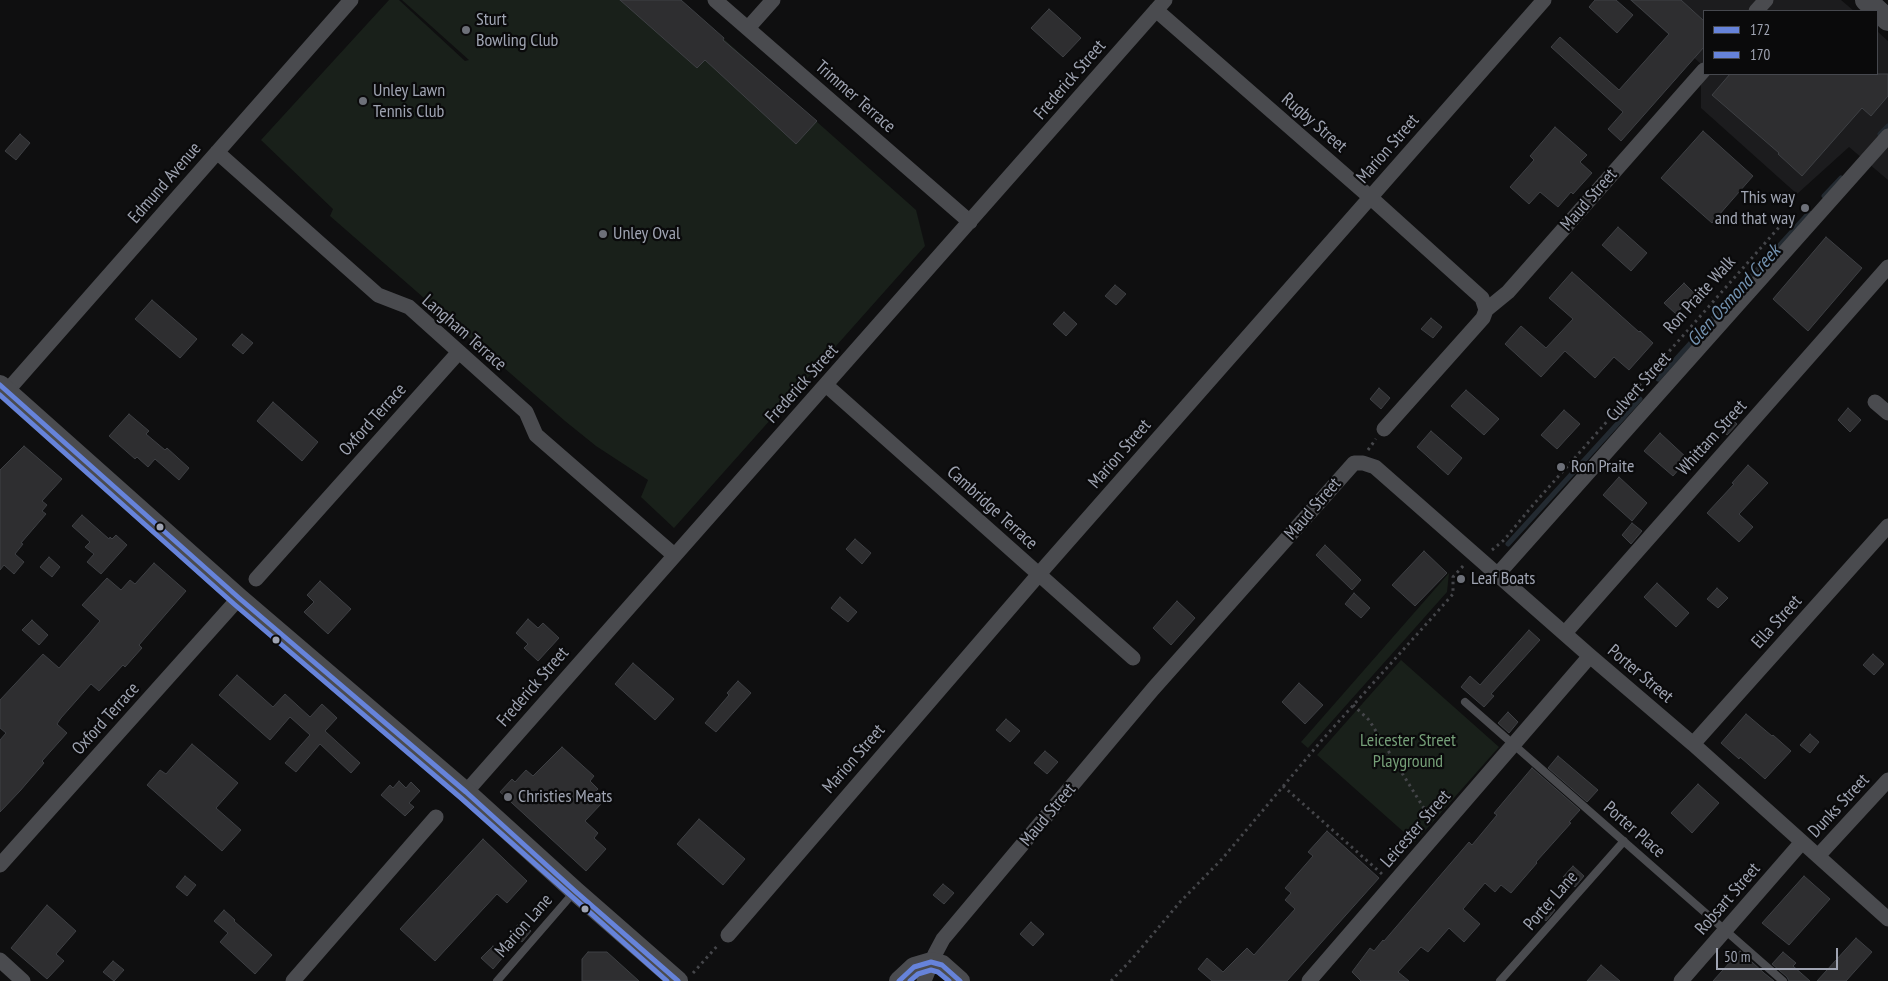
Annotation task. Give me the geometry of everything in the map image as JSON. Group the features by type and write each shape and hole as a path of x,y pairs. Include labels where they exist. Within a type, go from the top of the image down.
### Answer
{"main road":[{"path":"1866,0 1877,10"},
{"path":"1878,11 1888,20"}],"street":[{"name":"Edmund Avenue","path":"3,388 217,152 351,0"},
{"name":"Trimmer Terrace","path":"715,0 970,222"},
{"path":"748,28 773,0"},
{"name":"Marion Street","path":"728,935 1039,574 1544,0"},
{"path":"1757,10 1766,0"},
{"name":"Rugby Street","path":"1161,5 1482,298 1486,310"},
{"name":"Frederick Street","path":"466,792 1161,5"},
{"name":"Maud Street","path":"1384,429 1483,318 1486,310 1508,292 1703,71"},
{"name":"Culvert Street","path":"1498,574 1888,136"},
{"name":"Langham Terrace","path":"217,152 378,295 409,307 458,353 526,412 536,434 674,555"},
{"name":"Whittam Street","path":"1564,633 1888,267"},
{"name":"Oxford Terrace","path":"256,580 458,353"},
{"name":"Cambridge Terrace","path":"826,385 1134,658"},
{"path":"3,388 239,598 466,792 575,891 684,978"},
{"path":"1875,402 1888,413"},
{"name":"Maud Street","path":"924,981 943,939 1153,689 1354,463 1363,463"},
{"name":"Porter Street","path":"1363,463 1375,467 1693,744 1888,919"},
{"name":"Ella Street","path":"1693,744 1888,526"},
{"name":"Oxford Terrace","path":"0,866 239,598"},
{"name":"Leicester Street","path":"1309,981 1590,656"},
{"name":"Dunks Street","path":"1818,856 1888,780"},
{"path":"293,981 436,817"},
{"name":"Robsart Street","path":"1681,981 1802,842"},
{"path":"0,960 23,981"},
{"path":"899,981 914,967 931,962 942,965 960,981"}],"lane":[{"name":"Porter Place","path":"1465,702 1783,981"},
{"name":"Porter Lane","path":"1500,981 1624,841"},
{"name":"Marion Lane","path":"497,981 575,891"}],"path":[{"name":"Ron Praite Walk","path":"1488,553 1504,540 1789,216 1801,217"},
{"path":"1363,463 1370,446 1384,429"},
{"path":"1111,981 1132,960 1180,902 1222,859 1353,705 1453,594 1453,577 1465,563"},
{"path":"1353,705 1369,720 1430,819 1441,829"},
{"path":"1283,786 1393,884"},
{"path":"684,978 728,935"}],"shaded area":[{"path":"1630,0 1841,0 1853,10 1703,10 1703,75 1878,75 1878,32 1888,41 1888,180 1849,147 1797,194 1701,108 1701,64"}],"green space":[{"path":"389,0 399,0 465,61 469,60 402,0 680,0 916,210 925,246 674,528 641,497 648,480 596,446 565,421 330,216 333,209 261,140"},
{"path":"1449,573 1447,592 1308,748 1301,742"},
{"name":"Leicester Street Playground","path":"1401,660 1499,747 1415,842 1317,755"}],"building":[{"path":"620,0 681,0 724,38 723,40 817,121 796,144 705,60 697,68"},
{"path":"1595,0 1616,0 1633,15 1617,33 1589,7"},
{"path":"1631,0 1681,0 1703,20 1703,48 1621,141 1608,129 1623,112 1551,47 1560,37 1619,90 1669,34"},
{"path":"1049,9 1081,38 1063,57 1031,28"},
{"path":"1888,74 1888,96 1871,116 1862,108 1802,176 1779,153 1712,95 1729,75"},
{"path":"1555,127 1587,155 1580,162 1592,173 1558,207 1540,192 1529,204 1510,187 1534,160 1530,156"},
{"path":"1703,131 1753,176 1712,223 1661,178"},
{"path":"20,134 30,143 16,160 5,151"},
{"path":"1618,227 1647,253 1631,271 1602,245"},
{"path":"1826,237 1862,268 1808,331 1773,299"},
{"path":"1572,272 1653,343 1629,370 1614,357 1595,378 1565,351 1541,377 1505,344 1521,326 1546,348 1573,319 1549,298"},
{"path":"1684,283 1694,293 1676,314 1664,303"},
{"path":"1115,285 1126,294 1116,305 1105,296"},
{"path":"152,300 197,339 180,358 135,319"},
{"path":"1064,312 1077,324 1066,336 1053,324"},
{"path":"1431,318 1442,327 1433,338 1421,329"},
{"path":"242,334 253,343 243,354 232,345"},
{"path":"1379,388 1390,398 1381,409 1370,399"},
{"path":"1466,390 1499,419 1484,435 1451,406"},
{"path":"273,402 318,442 302,461 257,421"},
{"path":"1848,408 1861,420 1850,432 1838,420"},
{"path":"1564,410 1580,424 1557,449 1541,435"},
{"path":"129,414 149,431 146,434 165,450 167,448 189,468 179,480 155,459 148,467 137,457 135,459 109,436"},
{"path":"1727,416 1737,424 1727,435 1718,427"},
{"path":"1431,431 1462,458 1448,475 1417,447"},
{"path":"1660,433 1688,459 1673,476 1644,451"},
{"path":"24,446 62,479 42,501 47,505 42,511 46,514 21,543 23,544 15,554 24,562 14,574 4,565 0,570 0,470"},
{"path":"1748,465 1768,483 1739,514 1753,527 1739,542 1707,513 1734,484 1732,483"},
{"path":"1619,477 1647,503 1632,521 1603,495"},
{"path":"82,515 109,539 116,535 127,545 101,574 87,562 94,554 85,547 90,542 72,526"},
{"path":"1632,523 1642,531 1631,544 1622,535"},
{"path":"855,539 871,553 862,564 846,549"},
{"path":"1325,545 1361,580 1352,590 1316,555"},
{"path":"1424,551 1447,573 1415,606 1392,585"},
{"path":"49,557 60,567 52,577 40,567"},
{"path":"154,563 186,591 139,645 142,648 125,667 123,665 99,691 91,684 61,718 57,724 67,733 42,761 44,763 0,812 0,740 6,733 0,728 0,700 43,654 59,668 89,634 100,621 82,605 107,578 121,590 130,580 135,584"},
{"path":"320,581 351,609 328,634 304,612 314,602 307,595"},
{"path":"1657,583 1689,613 1676,627 1644,597"},
{"path":"1717,588 1728,598 1718,608 1707,599"},
{"path":"1354,593 1370,608 1361,618 1345,604"},
{"path":"840,597 857,612 848,622 831,608"},
{"path":"1177,601 1195,618 1171,645 1153,628"},
{"path":"528,619 538,628 543,623 559,638 538,661 524,648 528,644 516,633"},
{"path":"32,620 48,635 39,645 22,630"},
{"path":"1529,630 1540,640 1491,694 1494,696 1484,707 1461,687 1470,676 1480,685"},
{"path":"1873,654 1884,664 1874,675 1863,665"},
{"path":"633,663 674,699 655,720 615,684"},
{"path":"237,675 273,707 285,694 310,717 322,704 337,718 325,731 360,763 351,773 320,744 296,772 285,763 310,735 290,717 270,740 219,695"},
{"path":"738,681 751,693 716,732 705,723 729,695 727,693"},
{"path":"1299,683 1323,705 1305,724 1282,702"},
{"path":"1508,712 1518,722 1509,733 1498,723"},
{"path":"1746,714 1791,751 1765,779 1721,743"},
{"path":"1006,719 1020,731 1010,742 996,730"},
{"path":"1810,734 1819,742 1810,753 1800,745"},
{"path":"192,744 238,783 216,808 241,830 222,851 147,785 160,770 166,774"},
{"path":"562,747 594,776 590,781 598,789 593,795 602,803 585,821 598,833 594,838 606,849 586,871 500,792 512,779 515,782 526,770 533,776"},
{"path":"1045,751 1058,762 1047,774 1034,763"},
{"path":"1558,756 1598,790 1587,802 1548,768"},
{"path":"1532,768 1580,810 1569,822 1571,823 1511,893 1501,885 1495,892 1485,883 1463,909 1480,924 1464,942 1449,928 1428,952 1421,947 1398,972 1409,981 1361,981 1352,972 1370,948 1374,951 1384,941 1469,842 1472,845 1497,815 1494,813"},
{"path":"399,781 406,788 411,782 420,791 409,803 414,807 405,816 381,795 390,785 393,788"},
{"path":"1698,784 1719,803 1692,833 1671,813"},
{"path":"699,819 745,859 723,885 677,844"},
{"path":"1327,831 1379,878 1287,981 1212,981 1198,969 1207,958 1223,972 1247,948 1254,955 1295,909 1285,900 1291,893 1285,888 1313,856 1308,852"},
{"path":"483,839 527,881 507,903 497,894 435,961 400,929"},
{"path":"1573,866 1584,876 1575,887 1563,877"},
{"path":"185,876 196,885 187,896 176,887"},
{"path":"1804,876 1830,899 1789,945 1762,923"},
{"path":"943,884 954,893 944,904 933,895"},
{"path":"1544,901 1555,910 1546,921 1535,912"},
{"path":"47,905 76,931 56,954 64,961 47,979 11,948"},
{"path":"224,910 272,955 255,974 220,942 228,933 214,921"},
{"path":"520,922 531,931 522,942 511,933"},
{"path":"1031,922 1044,934 1033,946 1020,934"},
{"path":"1856,938 1872,952 1846,981 1817,981"},
{"path":"493,946 504,956 493,969 481,958"},
{"path":"1740,951 1764,973 1774,981 1713,981"},
{"path":"588,952 607,952 639,981 582,981 582,959"},
{"path":"1783,952 1796,963 1793,966 1810,981 1789,981 1772,964"},
{"path":"113,961 124,970 114,981 103,972"},
{"path":"1601,965 1620,981 1587,981"}],"waterway":[{"name":"Glen Osmond Creek","path":"1880,134 1888,126"},
{"name":"Glen Osmond Creek","path":"1824,196 1841,178"},
{"name":"Glen Osmond Creek","path":"1658,379 1809,213"},
{"name":"Glen Osmond Creek","path":"1508,544 1640,399"}],"transit line":[{"name":"172","path":"0,385 239,598 466,792 678,981"},
{"name":"170","path":"0,395 234,604 461,798 667,981"},
{"name":"172","path":"899,981 914,967 931,962 942,965 960,981"},
{"name":"170","path":"910,981 918,974 931,970 938,972 949,981"}],"place":[{"name":"Sturt Bowling Club","path":"466,30"},
{"name":"Unley Lawn Tennis Club","path":"363,101"},
{"name":"This way and that way","path":"1805,208"},
{"name":"Unley Oval","path":"603,234"},
{"name":"Ron Praite","path":"1561,467"},
{"name":"Leaf Boats","path":"1461,579"},
{"name":"Christies Meats","path":"508,797"}]}
